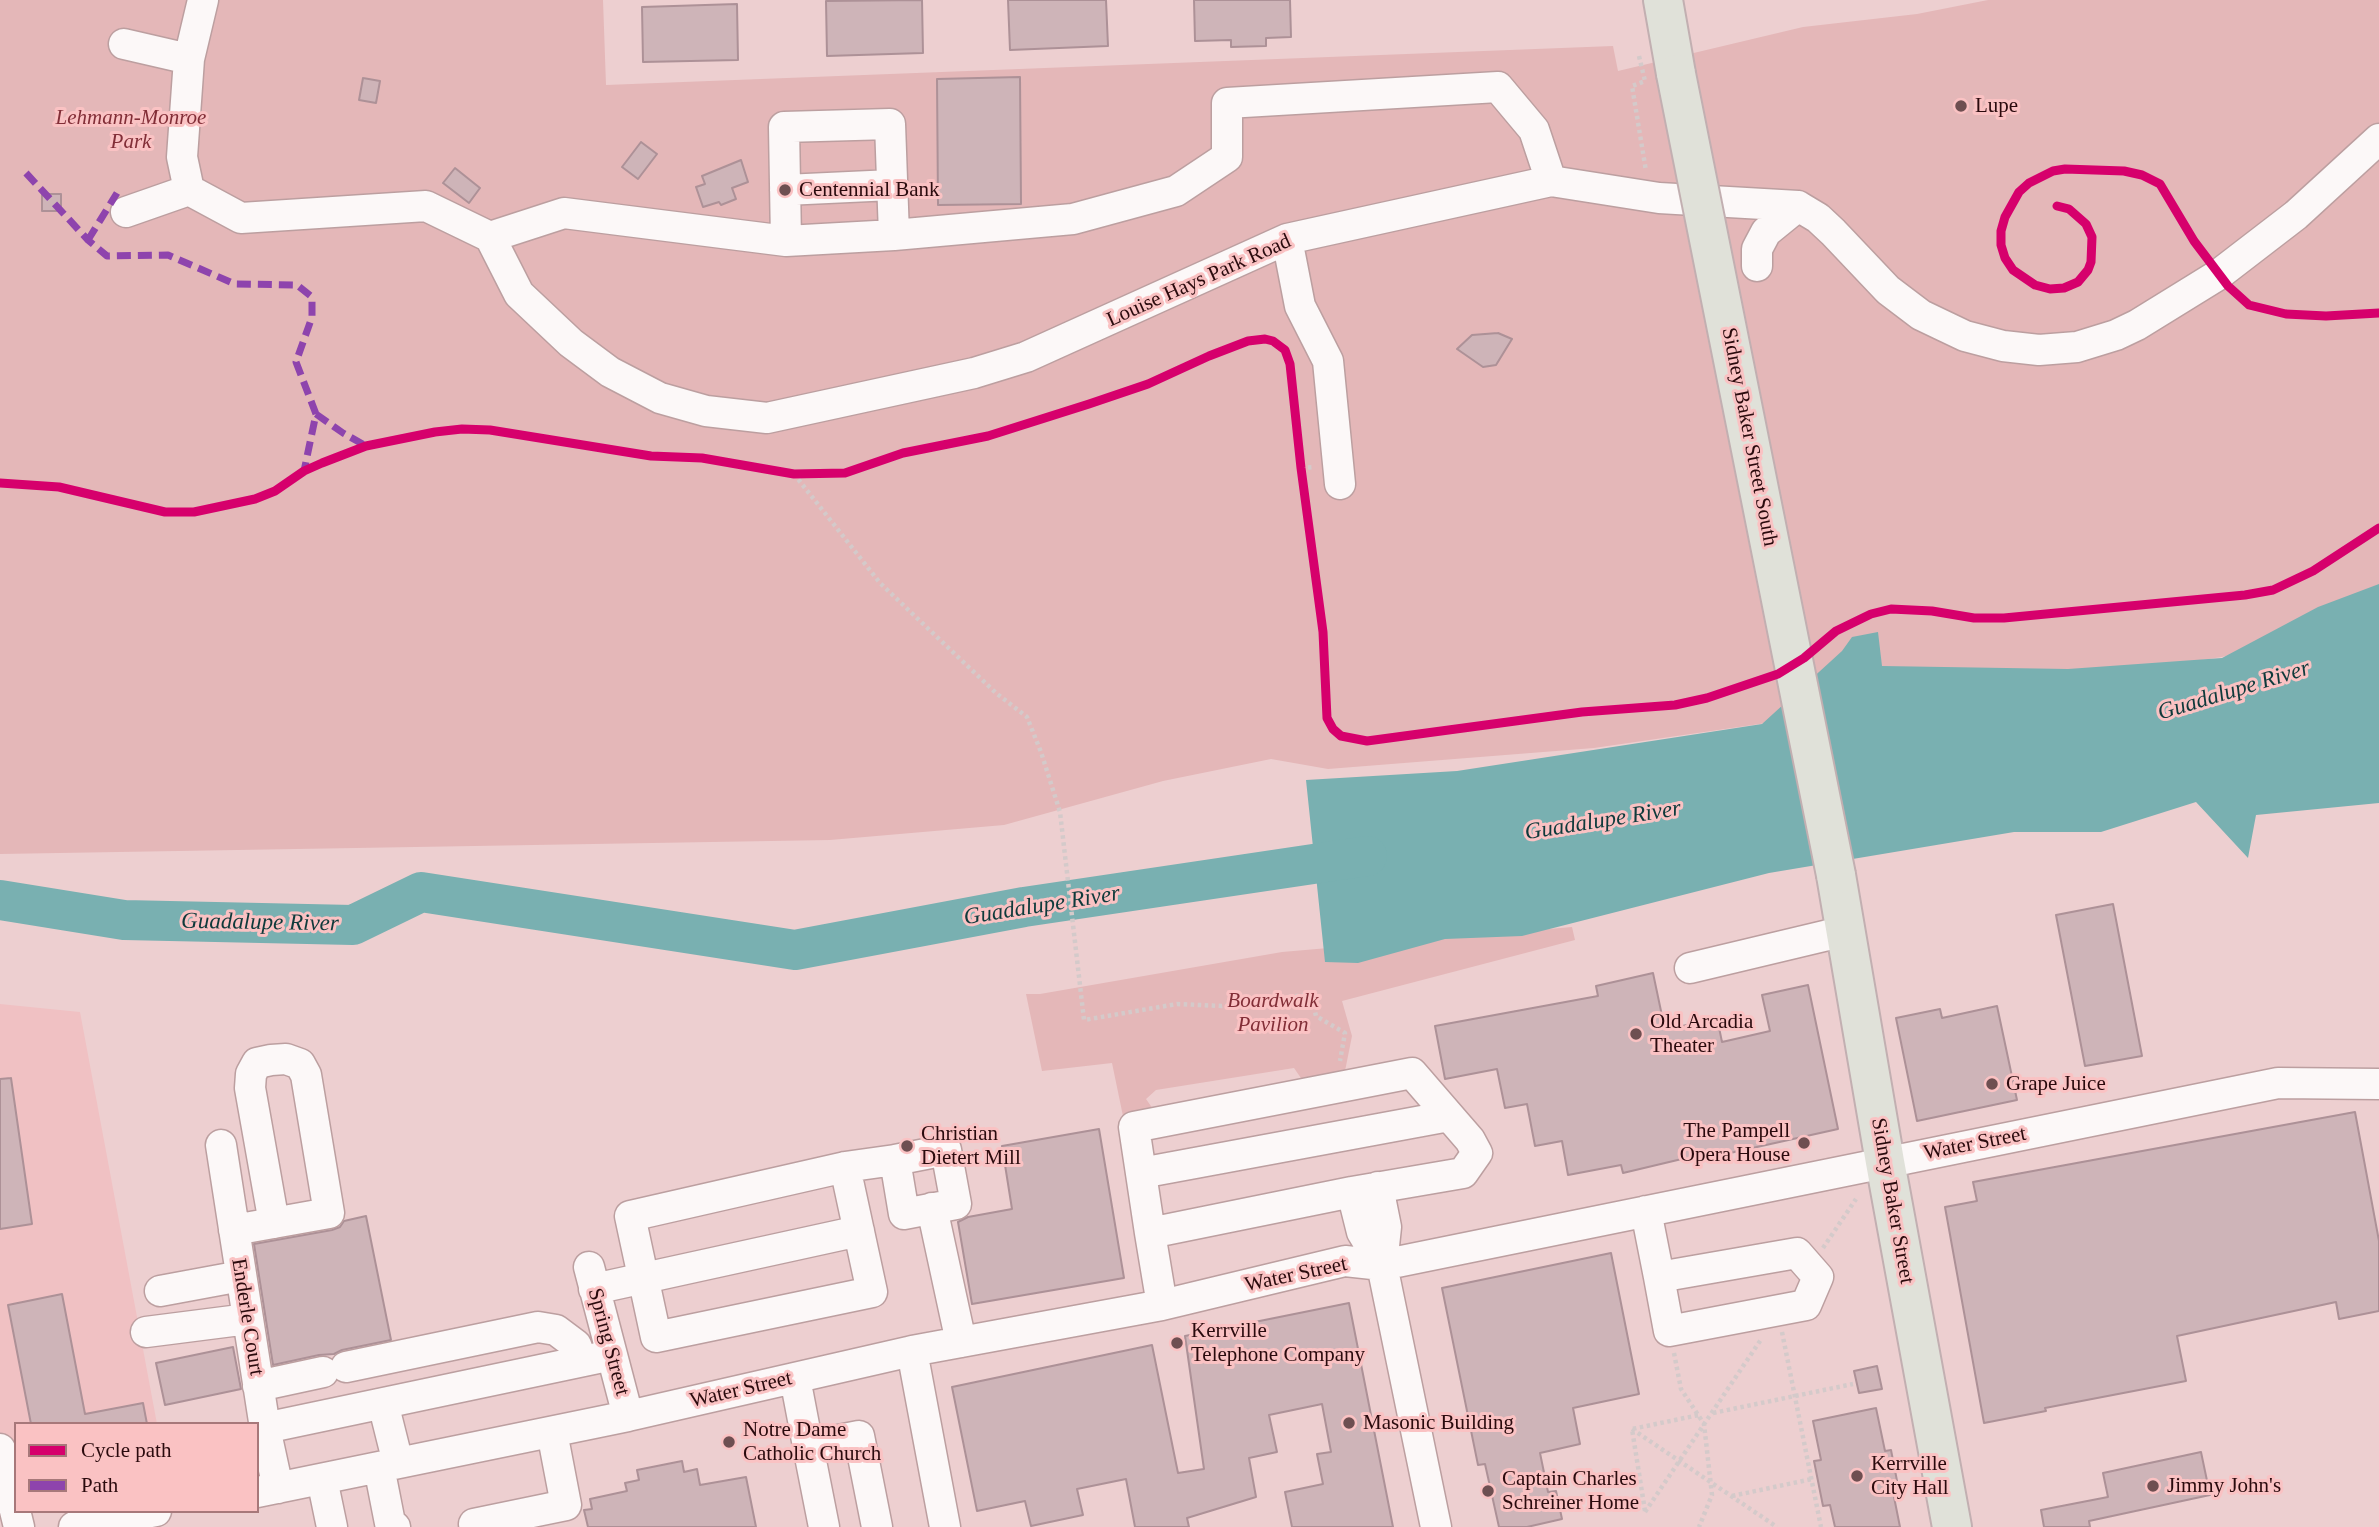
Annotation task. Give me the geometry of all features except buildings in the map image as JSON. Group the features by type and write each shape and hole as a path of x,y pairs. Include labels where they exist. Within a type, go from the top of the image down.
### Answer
{"main road":[{"name":"Sidney Baker Street South","path":"1663,0 1836,875"},
{"name":"Sidney Baker Street","path":"1836,875 1952,1527"}],"street":[{"path":"189,190 182,157 189,59 203,0"},
{"path":"124,44 189,59"},
{"path":"126,212 189,190 241,219 426,206 490,237 564,213 786,241 1073,219 1176,191 1227,157 1227,103 1498,87 1534,130 1551,181"},
{"path":"786,241 784,127 890,124 894,234"},
{"path":"1741,203 1750,252 1757,266 1757,249 1766,232 1798,206 1825,225 1896,296 1921,315 1965,336 2003,346 2039,350 2077,347 2116,335 2137,325 2218,275 2296,215 2379,139"},
{"name":"Louise Hays Park Road","path":"490,237 519,294 571,343 610,373 660,398 706,411 767,418 974,373 1026,357 1287,239 1551,181 1651,197 1798,206"},
{"path":"785,190 892,185"},
{"path":"1287,239 1300,306 1328,361 1340,484"},
{"path":"1690,968 1845,931"},
{"path":"234,1230 274,1223 329,1213 306,1075 300,1064 286,1059 257,1063 251,1074 250,1088 274,1223"},
{"path":"1150,1233 1463,1173 1477,1153 1470,1140 1412,1073 1134,1127 1150,1233 1162,1305"},
{"name":"Water Street","path":"267,1490 628,1416 912,1351 1162,1305 1345,1261 1382,1265 2278,1083 2379,1084"},
{"path":"1141,1173 1449,1116"},
{"name":"Enderle Court","path":"220,1145 265,1428 267,1490"},
{"path":"845,1167 872,1292 656,1337 629,1216 845,1167 946,1150 956,1204 904,1214 895,1160"},
{"path":"1365,1190 1386,1227 1382,1265 1436,1527"},
{"path":"932,1208 961,1342"},
{"path":"1646,1211 1669,1331 1806,1305 1818,1277 1797,1253 1659,1277"},
{"path":"643,1279 859,1231"},
{"path":"160,1291 241,1276"},
{"name":"Spring Street","path":"628,1416 591,1278 643,1279"},
{"path":"146,1332 248,1320"},
{"path":"258,1386 538,1327 555,1330 576,1345 582,1361"},
{"path":"912,1351 945,1527"},
{"path":"265,1428 612,1354"},
{"path":"795,1378 824,1527"},
{"path":"383,1403 390,1523 395,1527"},
{"path":"474,1524 566,1505 552,1432"},
{"path":"808,1446 859,1436 877,1527"},
{"path":"0,1450 14,1507"},
{"path":"322,1479 332,1527"},
{"path":"74,1527 146,1513"}],"path":[{"path":"1639,56 1645,81 1632,86 1651,197"},
{"path":"794,474 880,583 996,693 1027,717 1060,813 1084,1020 1177,1004 1222,1006 1311,994 1315,1016 1345,1033 1339,1065"},
{"path":"1818,1255 1856,1199"},
{"path":"1781,1324 1821,1527"},
{"path":"1669,1331 1681,1389 1704,1424 1712,1495 1699,1527"},
{"path":"1632,1429 1645,1512 1766,1333"},
{"path":"1712,1413 1853,1384"},
{"path":"1632,1429 1699,1415"},
{"path":"1632,1429 1777,1527"},
{"path":"1732,1496 1812,1479"}],"shaded area":[{"path":"0,1004 80,1012 157,1422 14,1422 14,1504 0,1507"}],"green space":[{"name":"Lehmann-Monroe Park","path":"0,0 603,0 606,85 1613,46 1618,71 1803,27 1917,14 1988,0 2379,0 2379,618 2222,657 1594,748 1328,769 1271,759 1163,781 1004,825 830,840 0,854"},
{"name":"Boardwalk Pavilion","path":"1572,927 1575,940 1342,1001 1352,1036 1345,1071 1303,1081 1294,1068 1156,1090 1146,1099 1153,1109 1129,1145 1112,1063 1042,1071 1026,994 1040,994 1282,952"}],"water":[{"path":"2379,584 2379,803 2256,815 2248,858 2196,802 2101,832 2014,832 1769,873 1522,936 1445,939 1358,963 1325,962 1306,780 1457,771 1762,724 1842,651 1852,637 1878,632 1882,666 2068,669 2222,658 2318,607"}],"waterway":[{"name":"Guadalupe River","path":"0,900 124,920 353,925 421,892 795,950 1024,907 1367,856"}],"marked path":[{"path":"26,173 88,240 107,256 168,255 235,284 297,285 312,297 312,317 296,362 316,414 304,471"},
{"path":"88,240 117,193"},
{"path":"316,414 366,446"}],"cycle path":[{"path":"2057,206 2069,209 2086,224 2092,237 2091,262 2078,282 2064,288 2050,289 2035,285 2013,270 2001,245 2005,217 2019,192 2029,183 2053,171 2124,171 2142,175 2160,184 2194,241 2228,286 2249,305 2286,314 2326,316 2379,313"},
{"path":"0,483 59,487 165,512 194,512 255,499 275,491 304,471 366,446 462,429 490,430 651,456 702,458 794,474 845,473 903,453 988,436 1089,404 1148,384 1248,341 1265,339 1273,341 1285,350 1290,364 1323,632 1327,718 1341,736 1367,741 1582,712 1675,705 1707,698 1778,674 1804,658 1836,631 1871,614 1891,609 1932,611 1974,618 2004,618 2273,590 2313,571 2379,528"}],"place":[{"name":"Lupe","path":"1961,106"},
{"name":"Centennial Bank","path":"785,190"},
{"name":"Old Arcadia Theater","path":"1636,1034"},
{"name":"Grape Juice","path":"1992,1084"},
{"name":"The Pampell Opera House","path":"1804,1143"},
{"name":"Christian Dietert Mill","path":"907,1146"},
{"name":"Kerrville Telephone Company","path":"1177,1343"},
{"name":"Masonic Building","path":"1349,1423"},
{"name":"Notre Dame Catholic Church","path":"729,1442"},
{"name":"Kerrville City Hall","path":"1857,1476"},
{"name":"Jimmy John's","path":"2153,1486"},
{"name":"Captain Charles Schreiner Home","path":"1488,1491"}]}
